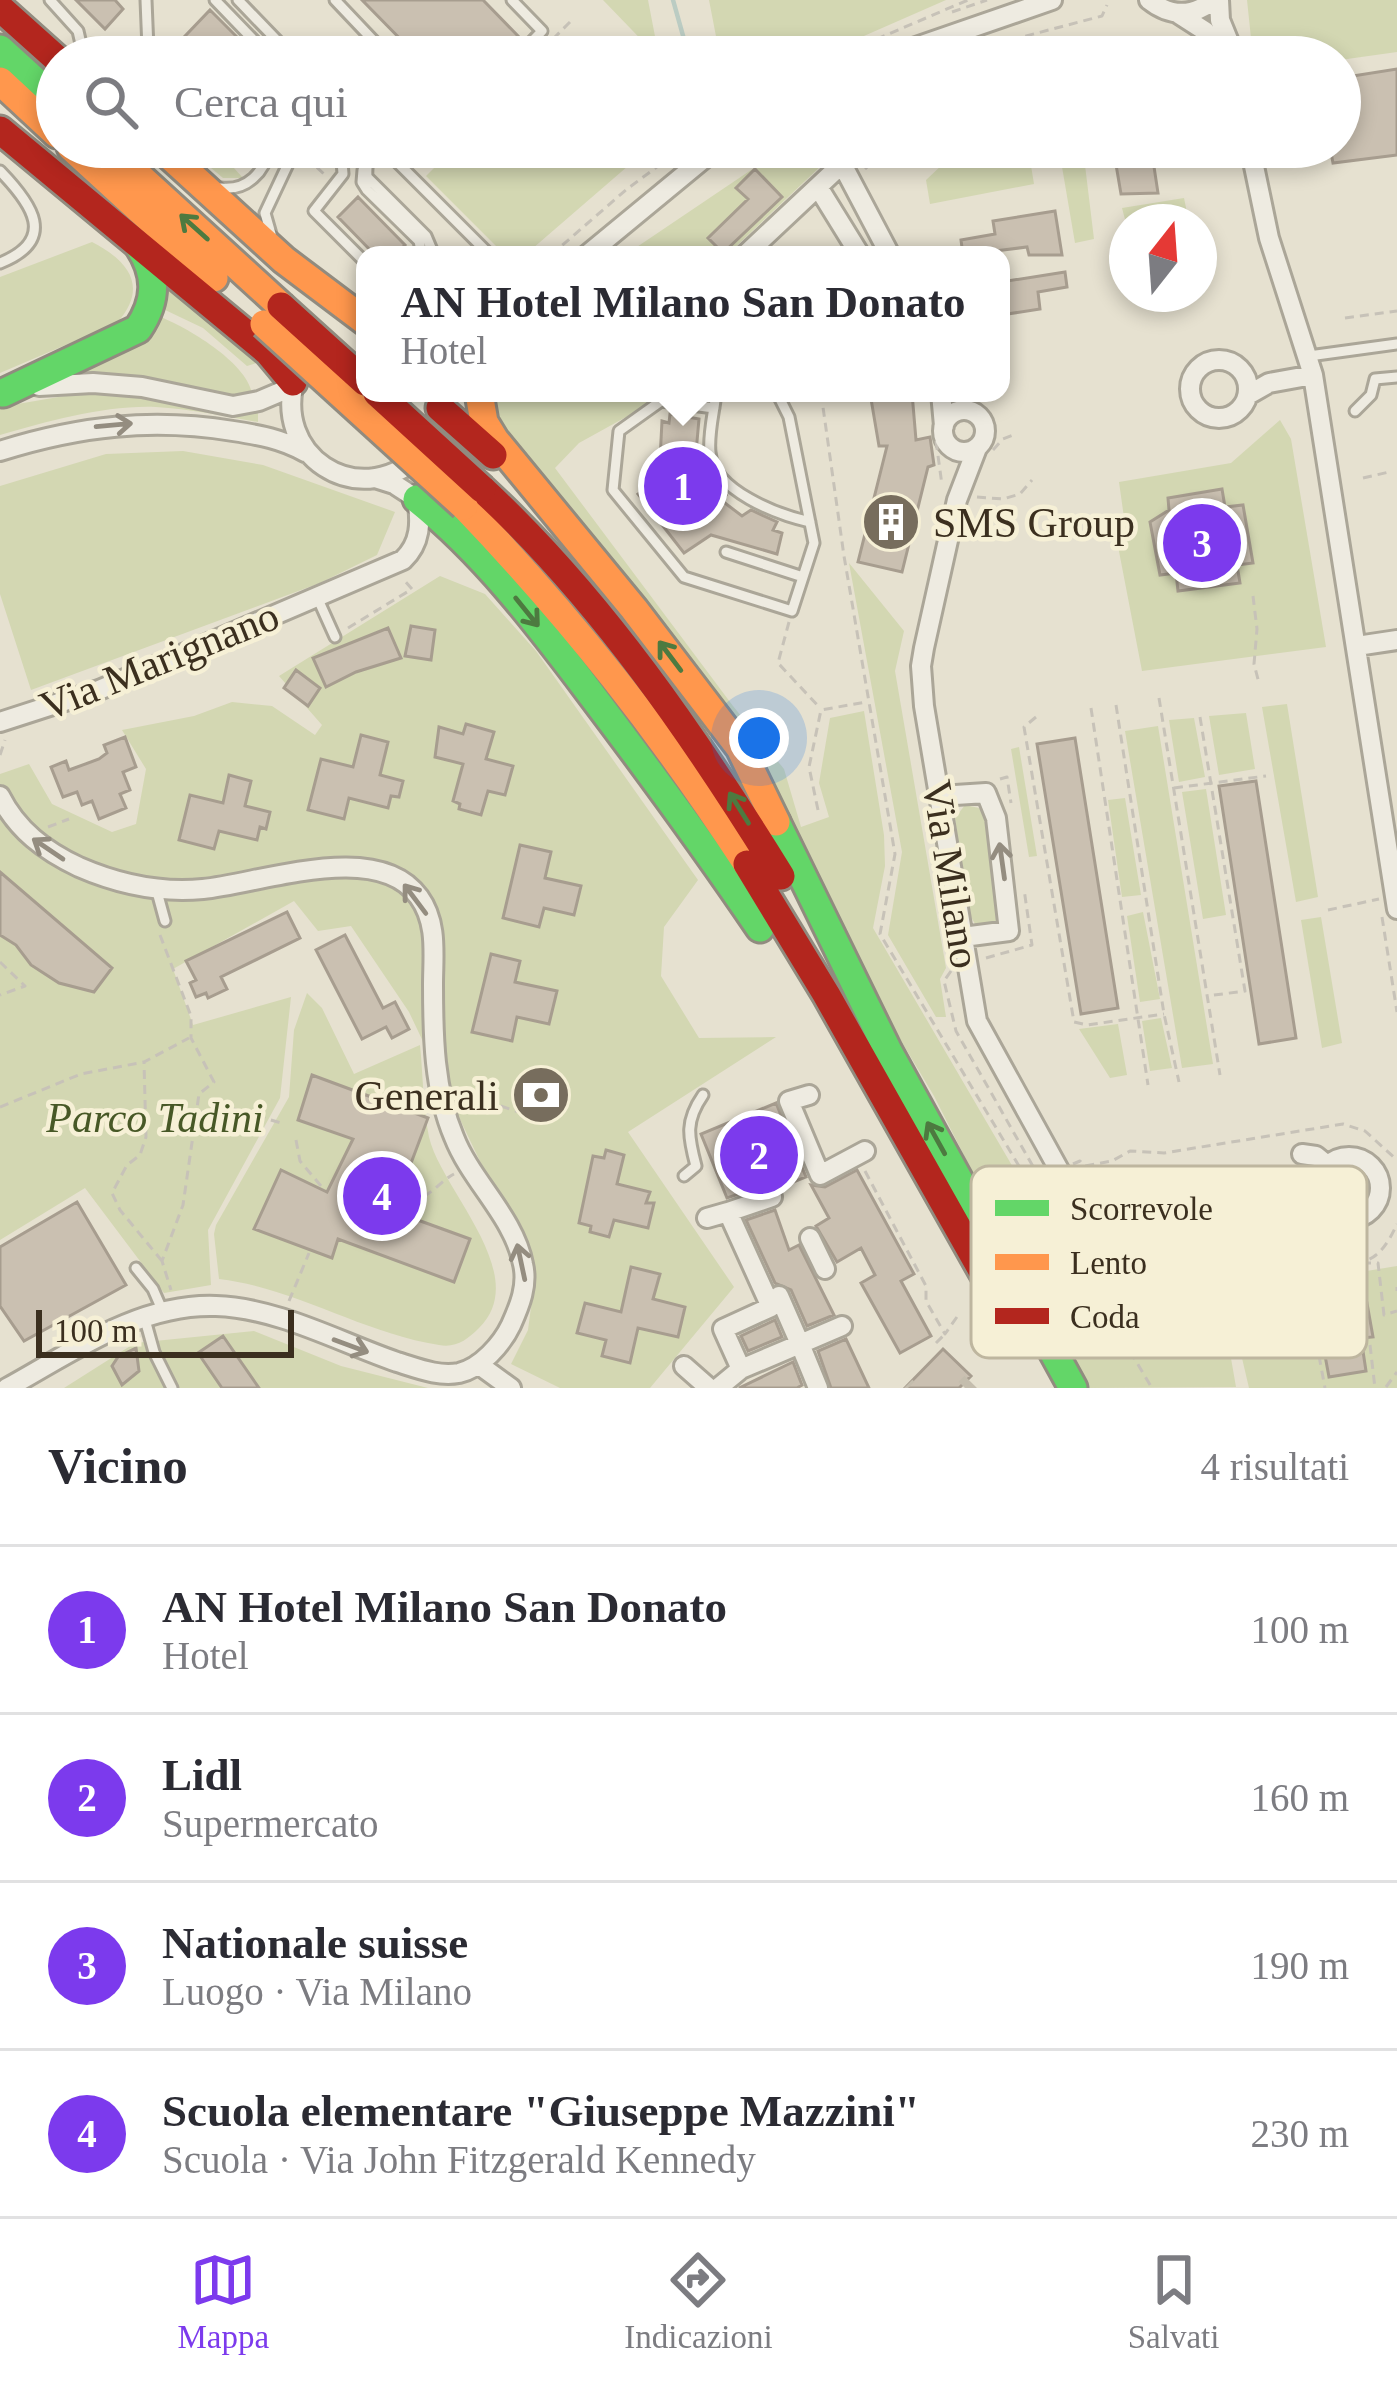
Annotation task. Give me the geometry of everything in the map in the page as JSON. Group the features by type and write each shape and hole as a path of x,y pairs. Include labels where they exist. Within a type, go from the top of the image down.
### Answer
{"highway":[{"path":"0,8 36,40"},
{"path":"0,49 36,82"},
{"path":"0,82 36,115"},
{"path":"0,98 36,127"},
{"path":"0,126 36,157"},
{"path":"49,168 268,352 293,384"},
{"path":"89,168 356,375"},
{"path":"94,168 122,193"},
{"path":"128,168 273,315 356,391"},
{"path":"183,168 354,329"},
{"path":"2,394 122,340 142,324 152,305 154,279 149,260 130,236"},
{"path":"368,402 473,498 543,553 646,674 692,735 888,1051"},
{"path":"385,402 473,498 506,546 592,643 679,759 793,939 971,1251"},
{"path":"445,402 539,497"},
{"path":"481,402 484,422 539,497 634,609 740,748 806,890 971,1202"},
{"path":"417,499 502,581 663,788 940,1199"},
{"path":"1034,1358 1052,1388"},
{"path":"1057,1358 1073,1388"}],"street":[{"path":"948,36 1052,0"},
{"path":"1149,0 1208,36"},
{"path":"1177,13 1198,11 1216,0 1226,36"},
{"path":"596,246 682,168"},
{"path":"1254,168 1269,238 1311,366 1397,910"},
{"path":"755,246 818,187 849,171 886,246"},
{"path":"818,187 854,246"},
{"path":"313,458 300,442 292,420 293,384 310,353 354,329"},
{"path":"1282,379 1222,360 1207,362 1191,380 1191,395 1198,409 1215,417 1231,416 1248,395 1311,366"},
{"path":"1238,367 1245,375 1248,395"},
{"path":"2,394 41,386 110,384 238,406 293,384"},
{"path":"375,478 396,473 419,456 435,432 440,402"},
{"path":"941,402 939,430 952,448 958,472 957,500"},
{"path":"957,500 982,455 985,428 969,402"},
{"path":"939,430 956,412 975,413"},
{"path":"0,451 76,430 151,423 260,435 286,442 342,475 394,484 417,499"},
{"path":"952,448 982,455"},
{"name":"Via Marignano","path":"0,722 99,690 403,560 417,539 417,499"},
{"name":"Via Milano","path":"957,500 921,665 924,706 977,1021 1057,1166"},
{"path":"1357,646 1397,640"},
{"name":"Via Milano","path":"940,796 986,793 996,818 1009,932 963,938"},
{"path":"0,796 9,814 57,857 93,873 156,888 200,889 350,867 376,868 418,895 435,944 439,1091 458,1147 517,1241 525,1284 506,1334 478,1364 463,1372 430,1372 249,1310 160,1307 7,1388"},
{"path":"809,1095 789,1101 814,1178 861,1153"},
{"path":"1302,1154 1316,1156 1327,1165 1342,1157 1362,1160 1389,1188 1367,1212"},
{"path":"707,1218 772,1197"},
{"path":"728,1212 800,1344 818,1388"},
{"path":"809,1238 825,1269"},
{"path":"741,1369 723,1329 777,1302"},
{"path":"684,1366 714,1388 741,1369 842,1327"},
{"path":"478,1364 512,1388"}],"lane":[{"path":"50,0 79,36"},
{"path":"146,0 147,36"},
{"path":"215,0 250,36"},
{"path":"238,0 273,36"},
{"path":"335,0 369,36"},
{"path":"512,0 542,31 537,36"},
{"path":"194,179 233,189 250,182 263,168"},
{"path":"284,260 265,213 286,168"},
{"path":"342,168 343,174 314,212 356,253"},
{"path":"365,168 362,182 367,190 419,246"},
{"path":"366,168 367,177 426,236 430,246"},
{"path":"403,168 481,246"},
{"path":"0,171 28,199 36,229 31,243 0,263"},
{"path":"1311,366 1397,344"},
{"path":"1355,411 1371,395 1375,379 1397,376"},
{"path":"660,402 619,431 613,490 684,577 792,611 814,543 789,416 782,402"},
{"path":"669,402 715,408"},
{"path":"715,402 709,456 719,473 738,493 774,512 810,522"},
{"path":"727,552 803,578"},
{"name":"Via Marignano","path":"317,597 335,637"},
{"path":"156,888 160,920"},
{"path":"684,1176 696,1166 687,1132 691,1113 703,1095"},
{"path":"136,1268 160,1307 154,1352 172,1388"}],"path":[{"path":"884,36 968,0"},
{"path":"952,12 987,0"},
{"path":"1027,36 1102,16 1107,5"},
{"path":"317,168 334,185"},
{"path":"561,246 656,168"},
{"path":"849,171 854,168"},
{"path":"1345,318 1397,311"},
{"path":"821,402 895,854 880,934 1019,1166"},
{"path":"939,430 942,498 957,500 973,493 978,500 1020,494 1032,480"},
{"path":"982,455 1016,434"},
{"path":"1363,478 1389,472"},
{"path":"1253,596 1258,683"},
{"path":"792,611 778,663 821,710"},
{"path":"1159,698 1220,1075"},
{"path":"821,710 867,702"},
{"path":"1116,705 1179,1082"},
{"path":"1091,708 1148,1085"},
{"path":"818,810 809,767 821,710"},
{"path":"1036,717 1024,727 1074,1022 1087,1025 1164,1014"},
{"path":"1200,717 1245,991 1206,996"},
{"path":"0,755 2,744"},
{"path":"1174,788 1266,776"},
{"path":"32,833 69,819"},
{"path":"1328,910 1379,899"},
{"path":"160,920 190,1016 191,1038 214,1082 199,1094 182,1205 162,1261 160,1307"},
{"path":"0,962 25,986 0,995"},
{"path":"952,972 944,981 956,1031 1033,1166"},
{"path":"0,1107 81,1074 144,1062 191,1038"},
{"path":"144,1062 146,1137 140,1155 112,1192 120,1210 162,1261"},
{"path":"450,1090 525,1114"},
{"path":"196,1114 230,1108 281,1123"},
{"path":"1085,1166 1112,1161 1130,1151 1164,1154 1343,1124 1365,1131 1397,1160"},
{"path":"296,1139 301,1162 321,1186"},
{"path":"861,1153 945,1334"},
{"path":"400,1208 406,1198 426,1196 454,1174"},
{"path":"1367,1261 1375,1258 1397,1225"},
{"path":"289,1302 309,1253"},
{"path":"1367,1263 1378,1263 1384,1315 1397,1311"},
{"path":"936,1343 958,1314"},
{"path":"1370,1345 1375,1388"},
{"path":"1134,1358 1152,1388"},
{"path":"1319,1358 1325,1388"},
{"path":"1386,1388 1397,1372"}],"green space":[{"path":"603,0 648,0 655,36 638,36"},
{"path":"709,0 946,0 864,36 716,36"},
{"path":"1247,0 1397,0 1397,52 1361,57 1361,36 1251,36"},
{"path":"211,168 234,168 243,178 223,178"},
{"path":"434,168 626,168 535,246 496,246 426,176"},
{"path":"754,168 819,168 736,246 638,246"},
{"path":"939,168 1031,168 1034,184 930,204 926,180"},
{"path":"1062,168 1085,168 1094,239 1075,243"},
{"path":"1184,198 1185,204 1147,204"},
{"path":"92,242 125,266 133,287 127,310 117,323 0,373 0,277"},
{"path":"164,282 260,362 247,366 203,328 161,308"},
{"path":"158,316 227,358 252,393 226,395 135,376 63,375"},
{"path":"76,394 146,397 229,415 258,411 258,422 137,407 77,415 0,435 0,407"},
{"path":"494,402 653,402 579,443 555,468 784,769 801,827 829,817 819,783 830,718 864,711 884,835 885,866 873,928 1012,1166 971,1169 934,1096 829,920 759,759 530,473"},
{"path":"1280,420 1291,439 1326,647 1142,671 1117,541 1127,539 1119,482 1231,463"},
{"path":"183,451 263,465 395,512 377,555 320,583 31,690 0,594 0,486 106,454"},
{"path":"849,563 904,631 895,671 946,968 940,979 946,1017 936,1017 888,935 902,852"},
{"name":"Parco Tadini","path":"440,576 485,594 536,651 698,880 664,927 661,976 699,1038 776,1037 628,1132 734,1287 650,1388 560,1388 511,1364 528,1330 535,1277 409,1012 351,926 318,931 294,901 173,969 193,1025 291,997 280,1098 208,1230 211,1285 164,1293 85,1188 0,1240 0,774 29,764 52,804 112,832 136,824 146,769 122,730 194,716 232,702 272,706 315,735 322,725 279,676"},
{"path":"1287,704 1318,897 1296,902 1262,707"},
{"path":"1246,713 1255,769 1219,775 1209,716"},
{"path":"1194,718 1205,777 1179,782 1169,720"},
{"path":"1158,726 1213,1064 1182,1068 1125,731"},
{"path":"1019,747 1037,856 1029,857 1011,749"},
{"path":"1206,789 1226,915 1203,919 1182,792"},
{"path":"1125,798 1141,895 1122,897 1108,800"},
{"path":"965,805 979,808 987,819 1002,920 992,928 977,927 966,909 955,818"},
{"path":"1143,912 1160,999 1140,1002 1127,916"},
{"path":"1321,917 1342,1043 1322,1048 1301,920"},
{"path":"307,993 322,1008 354,1074 420,1045 429,1137 479,1232 496,1283 493,1307 479,1328 461,1342 445,1346 411,1339 275,1291 219,1279 216,1225 289,1097 294,1030"},
{"path":"1161,1018 1172,1068 1150,1071 1142,1021"},
{"path":"1118,1024 1127,1075 1110,1078 1079,1029"},
{"path":"1397,1266 1397,1388 1249,1388 1242,1358 1367,1358 1367,1271"},
{"path":"254,1331 341,1366 428,1388 64,1388 135,1343"},
{"path":"1073,1358 1231,1358 1236,1387 1089,1388"}],"building":[{"path":"76,0 115,0 123,9 105,29"},
{"path":"362,0 483,0 518,36 397,36"},
{"path":"210,10 236,36 185,36"},
{"path":"1397,69 1397,155 1361,160 1361,75"},
{"path":"1117,168 1154,168 1158,193 1121,194"},
{"path":"755,169 782,197 730,246 716,246 708,238 748,199 736,188"},
{"path":"358,197 405,245 366,246 338,217"},
{"path":"1055,211 1062,255 1029,255 1027,247 962,246 961,240 995,234 993,221"},
{"path":"1065,272 1067,287 1038,292 1040,309 1010,314 1010,281"},
{"name":"SMS Group","path":"872,402 913,402 916,440 930,437 934,465 928,467 902,572 858,562 887,446 879,446"},
{"path":"670,414 699,419 695,464 726,495 721,500 742,516 751,510 777,522 773,530 782,533 777,554 711,535 684,553 638,494 659,479 662,421 669,423"},
{"path":"1222,489 1225,507 1243,505 1253,563 1237,565 1240,583 1178,591 1176,573 1160,575 1150,522 1169,510 1168,498"},
{"path":"411,626 435,630 431,660 405,656"},
{"path":"388,628 401,658 326,687 313,658"},
{"path":"296,670 320,688 308,706 284,688"},
{"path":"466,724 494,732 486,759 513,766 505,795 488,791 481,815 459,809 460,804 453,801 463,764 435,757 439,727 463,734"},
{"path":"361,735 388,742 380,775 403,781 399,797 391,796 388,808 349,798 344,819 308,810 321,759 353,767"},
{"path":"125,737 136,767 123,772 130,790 120,794 126,808 99,819 92,801 82,805 77,792 63,797 51,767 66,761 69,770 99,759 107,753 104,745"},
{"path":"1075,738 1118,1008 1081,1014 1037,744"},
{"path":"229,775 251,781 245,806 270,812 266,829 260,827 257,840 219,831 214,849 179,840 190,795 223,803"},
{"path":"1256,781 1296,1038 1259,1044 1219,786"},
{"path":"520,845 551,852 545,878 581,886 574,915 544,908 539,927 503,918"},
{"path":"0,872 112,968 94,992 59,983 31,965 16,945 0,935"},
{"path":"287,912 300,938 221,977 227,989 208,998 206,993 196,997 190,983 196,980 186,961"},
{"path":"345,935 383,1008 395,1002 409,1029 392,1038 386,1027 362,1039 316,950"},
{"path":"491,954 520,961 515,982 557,991 549,1024 517,1017 512,1041 472,1032"},
{"path":"312,1075 428,1118 393,1211 470,1239 454,1282 338,1239 332,1258 254,1229 281,1170 327,1192 353,1139 298,1120"},
{"path":"776,1103 806,1177 727,1198 701,1134"},
{"path":"606,1150 624,1155 617,1184 650,1192 646,1203 654,1203 648,1228 614,1220 609,1237 579,1223 593,1156 604,1158"},
{"path":"857,1170 914,1274 901,1281 931,1336 900,1353 861,1283 875,1275 861,1248 837,1262 816,1226 829,1218 811,1185 825,1187"},
{"path":"77,1202 126,1285 24,1341 0,1306 0,1247"},
{"path":"775,1210 789,1250 799,1245 834,1315 807,1326 791,1290 775,1283 746,1220"},
{"path":"631,1267 660,1274 653,1299 685,1307 678,1337 638,1328 630,1363 602,1356 606,1340 577,1333 585,1303 621,1312"},
{"path":"1367,1303 1373,1337 1367,1338"},
{"path":"775,1320 782,1337 748,1351 741,1336"},
{"path":"223,1336 259,1388 222,1388 198,1353"},
{"path":"846,1339 869,1388 831,1388 818,1351"},
{"path":"136,1348 139,1371 122,1385 112,1366"},
{"path":"943,1349 971,1376 959,1388 905,1388"},
{"path":"1325,1358 1364,1358 1366,1371 1329,1377"},
{"path":"793,1362 802,1385 797,1388 739,1388"}],"waterway":[{"path":"673,0 683,36"}],"tunnel":[{"path":"965,1388 971,1382"}],"traffic: fast":[{"path":"0,49 36,82"},
{"path":"3,393 138,329 153,288 150,267 139,246"},
{"path":"417,499 465,542 529,613 760,928"},
{"path":"776,822 888,1051 971,1202"},
{"path":"1057,1358 1073,1388"}],"traffic: slow":[{"path":"0,81 36,114"},
{"path":"94,168 214,278"},
{"path":"130,168 281,306"},
{"path":"183,168 284,260 356,314"},
{"path":"264,324 464,506"},
{"path":"481,402 484,422 495,440 740,748 776,822"},
{"path":"464,506 614,678 747,864"}],"traffic: jam":[{"path":"0,8 36,40"},
{"path":"0,130 36,160"},
{"path":"46,168 268,352 293,382"},
{"path":"281,306 356,374"},
{"path":"387,402 482,489"},
{"path":"440,408 493,455"},
{"path":"482,489 567,577 644,672 781,876"},
{"path":"747,864 971,1251"}],"place":[{"name":"AN Hotel Milano San Donato","path":"683,486"},
{"name":"SMS Group","path":"891,522"},
{"name":"Nationale suisse","path":"1202,543"},
{"name":"Generali","path":"541,1095"},
{"name":"Lidl","path":"759,1155"},
{"name":"Scuola elementare \"Giuseppe Mazzini\"","path":"382,1196"}]}
